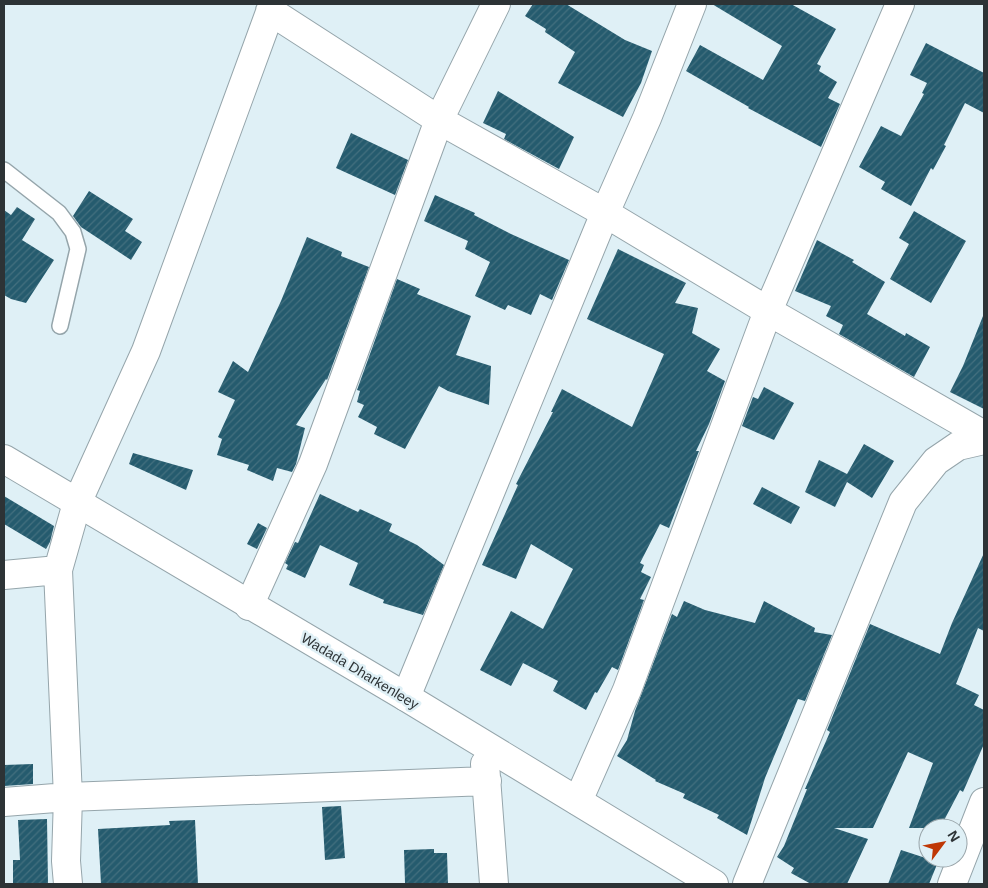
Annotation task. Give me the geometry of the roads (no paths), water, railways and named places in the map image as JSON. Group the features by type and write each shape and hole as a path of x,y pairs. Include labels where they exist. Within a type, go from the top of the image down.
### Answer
{"street":[{"path":"249,606 313,464 439,120 496,4"},
{"path":"406,697 605,213 647,118 692,4"},
{"path":"578,801 627,690 768,311 900,4"},
{"path":"68,884 66,861 68,798 58,570 77,503 146,351 272,7 439,120 605,213 768,311 984,436"},
{"path":"747,884 903,502 936,461 958,446 984,440"},
{"name":"Wadada Dharkenleey","path":"4,459 249,606 406,697 714,884"},
{"path":"4,574 58,570"},
{"path":"483,745 494,884"},
{"path":"4,802 487,781"},
{"path":"952,884 984,802"}],"lane":[{"path":"4,170 59,213 73,232 78,249 60,326"}]}
